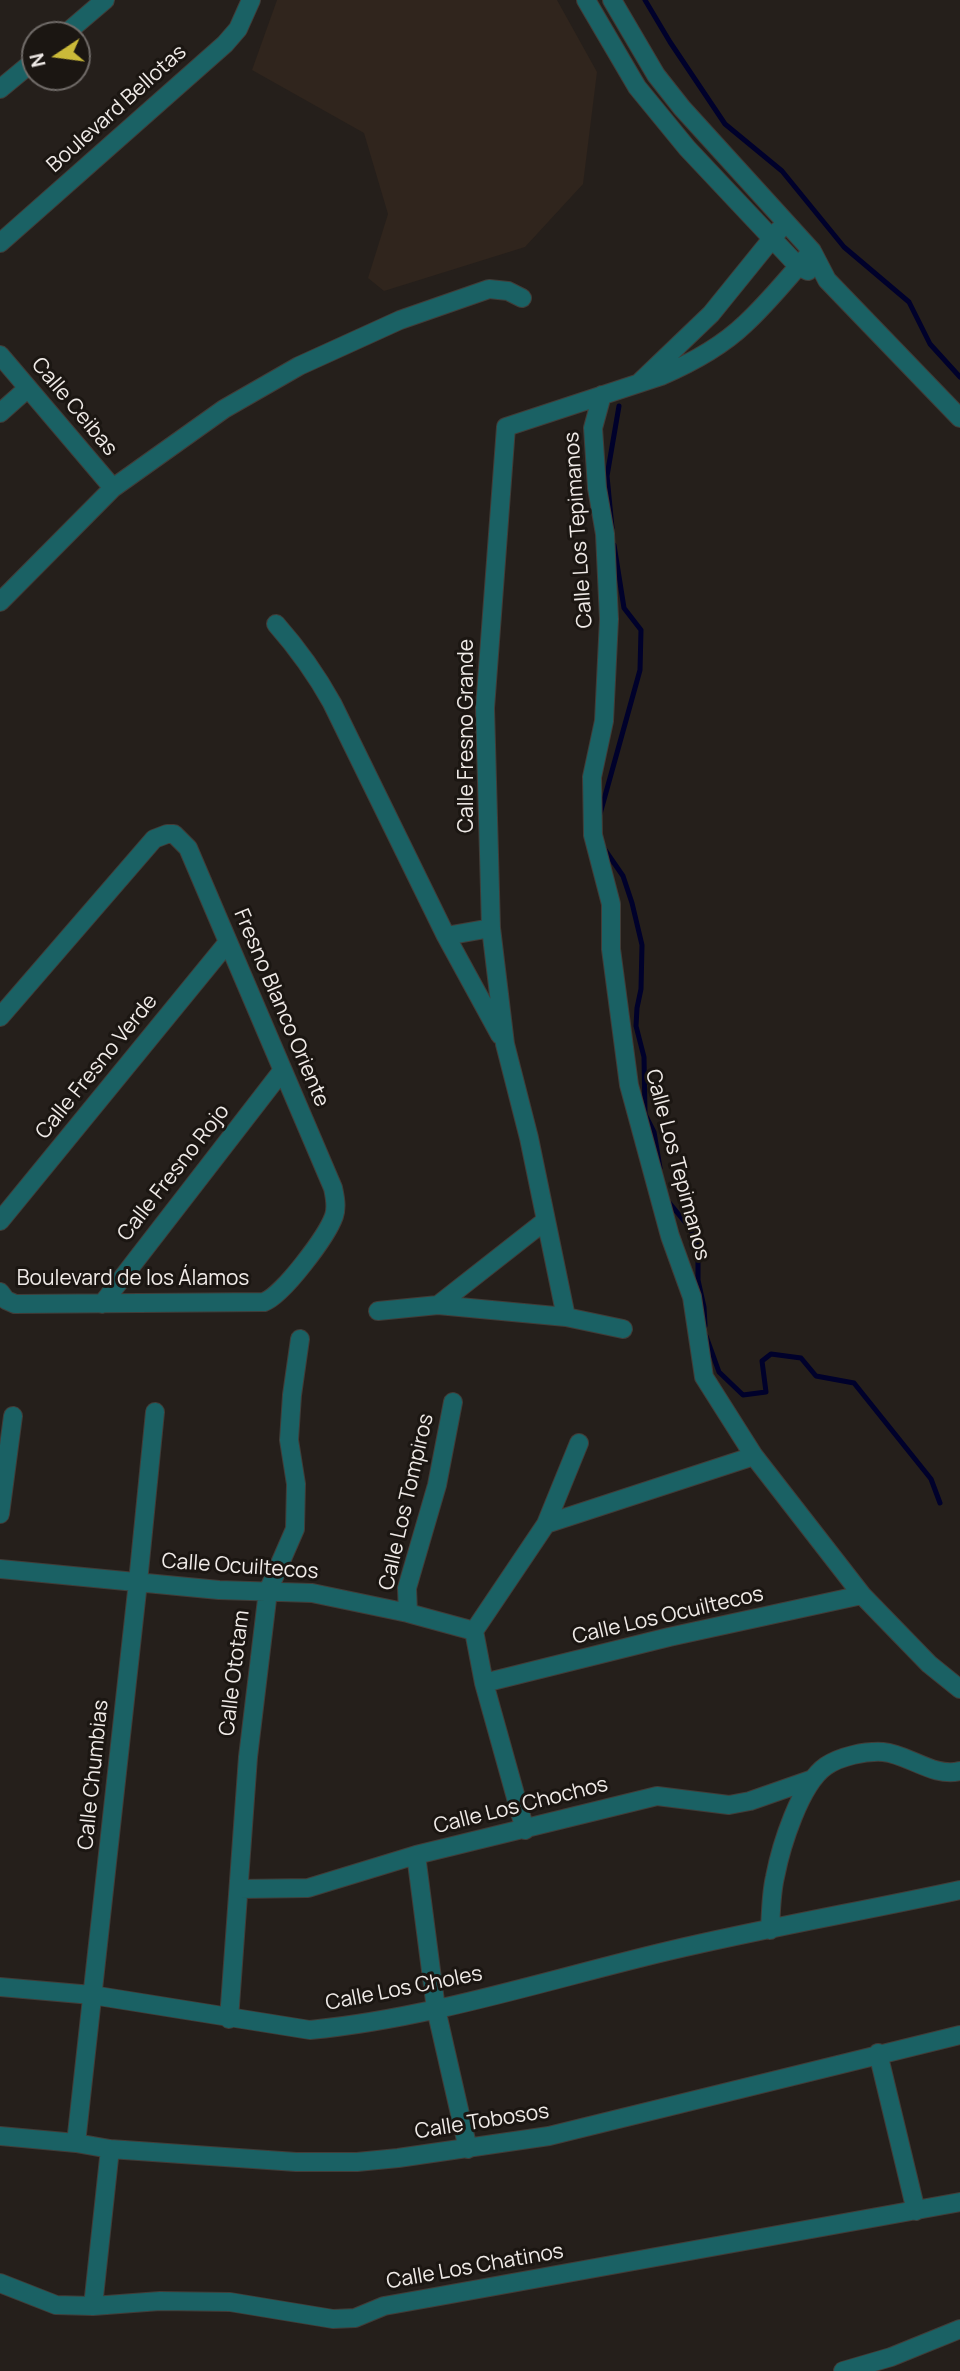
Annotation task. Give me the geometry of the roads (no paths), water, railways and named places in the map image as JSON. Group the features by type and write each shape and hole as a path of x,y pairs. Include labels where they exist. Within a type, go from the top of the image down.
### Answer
{"street":[{"path":"80,21 105,0"},
{"name":"Boulevard Bellotas","path":"0,243 225,44 238,29 251,0"},
{"path":"586,0 638,87 665,122 799,266 827,279"},
{"path":"612,0 656,75 682,108 812,251 827,279 960,418"},
{"path":"614,47 633,36"},
{"path":"0,89 21,72"},
{"path":"638,384 711,314 786,222"},
{"path":"602,395 684,366 712,350 745,324 812,251"},
{"path":"0,602 113,488 224,409 299,366 400,320 489,289 508,291 522,298"},
{"name":"Calle Ceibas","path":"0,355 113,488"},
{"path":"0,413 28,388"},
{"name":"Calle Fresno Grande","path":"566,1317 529,1138 505,1044 491,929 485,708 506,427 602,395"},
{"name":"Calle Los Tepimanos","path":"602,395 593,428 597,488 605,534 609,619 604,721 592,778 593,835 611,904 611,949 629,1085 670,1236 692,1297 704,1377 754,1456 862,1595 929,1664 960,1689"},
{"name":"Calle Fresno Grande","path":"276,624 308,662 332,703 446,936 505,1044"},
{"name":"Fresno Blanco Oriente","path":"0,1017 154,839 174,834 188,848 333,1188 336,1206 332,1221 279,1294 270,1300"},
{"path":"446,936 491,929"},
{"name":"Calle Fresno Verde","path":"0,1221 228,942"},
{"name":"Calle Fresno Rojo","path":"102,1304 282,1071"},
{"path":"438,1305 545,1221"},
{"name":"Boulevard de los Álamos","path":"0,1292 6,1300 15,1304 259,1303 270,1300"},
{"path":"378,1311 438,1305 566,1317 623,1329"},
{"name":"Calle Ototam","path":"229,2019 248,1757 268,1591 295,1529 296,1484 289,1440 300,1339"},
{"name":"Calle Los Tompiros","path":"408,1613 407,1588 437,1485 453,1402"},
{"name":"Calle Chumbias","path":"76,2143 155,1412"},
{"path":"0,1514 13,1416"},
{"path":"525,1830 484,1683 474,1632 546,1524 579,1443"},
{"path":"546,1524 754,1456"},
{"name":"Calle Ocuiltecos","path":"0,1569 219,1590 312,1592 408,1613 474,1632"},
{"name":"Calle Los Ocuiltecos","path":"484,1683 669,1637 862,1595"},
{"path":"770,1930 774,1879 782,1845 801,1799 824,1767 837,1760 860,1754 884,1752 947,1772 960,1771"},
{"name":"Calle Los Chochos","path":"239,1889 308,1888 416,1855 657,1796 729,1805 750,1801 813,1779"},
{"path":"416,1855 436,2009 468,2149"},
{"name":"Calle Los Choles","path":"0,1987 92,1995 310,2030 340,2027 436,2009 671,1950 960,1890"},
{"name":"Calle Tobosos","path":"0,2136 110,2149 308,2162 357,2162 550,2136 878,2053 960,2035"},
{"path":"878,2053 916,2211"},
{"path":"93,2306 110,2149"},
{"name":"Calle Los Chatinos","path":"0,2283 56,2305 93,2306 160,2301 230,2302 333,2319 355,2318 384,2306 960,2202"},
{"path":"844,2371 891,2357 960,2329"}],"waterway":[{"path":"645,0 725,124 782,171 844,247 909,302 930,344 960,377"},
{"path":"612,528 607,476 619,406"},
{"path":"600,814 640,670 641,630 624,608 614,545"},
{"path":"603,847 623,876 642,945 641,989 636,1026 644,1057 645,1114 654,1132 660,1168"},
{"path":"667,1200 689,1227 698,1244 698,1280 705,1326"},
{"path":"706,1336 719,1372 743,1395 766,1392 762,1361 771,1354 801,1358 816,1376 854,1383 931,1479 940,1503"}]}
